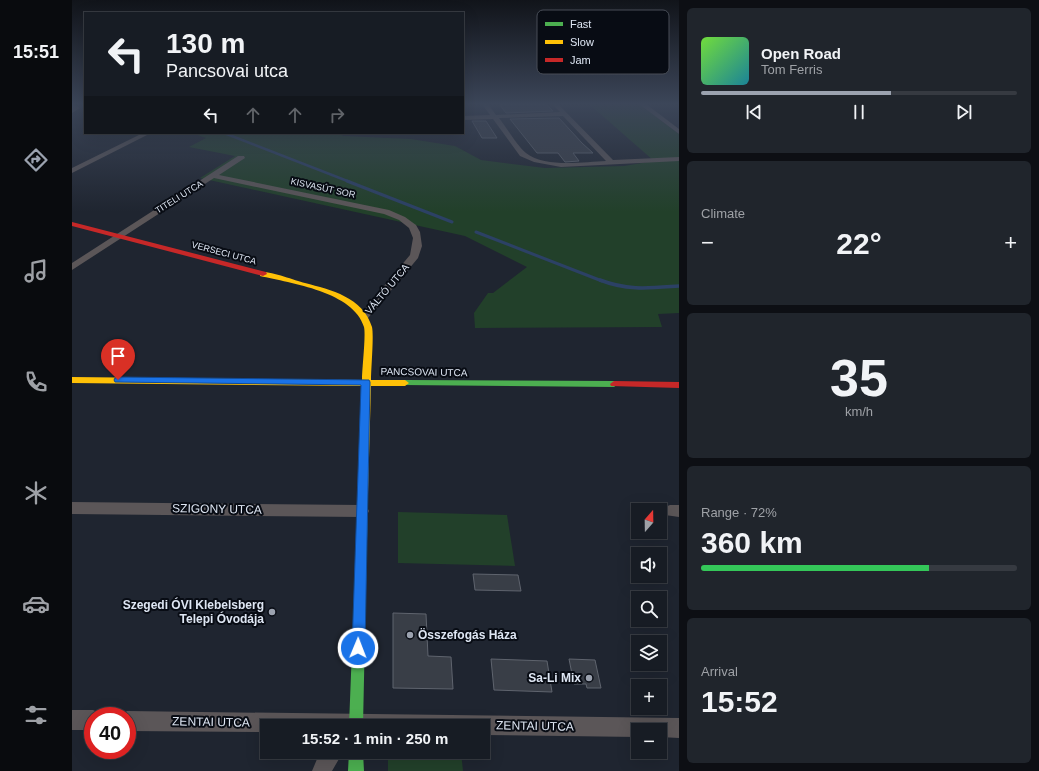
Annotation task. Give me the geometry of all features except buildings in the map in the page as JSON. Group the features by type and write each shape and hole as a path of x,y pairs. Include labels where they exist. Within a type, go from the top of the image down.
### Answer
{"street":[{"path":"72,171 134,140"},
{"path":"512,140 526,157 546,163 560,165 679,159"},
{"path":"589,140 611,162"},
{"name":"TITELI UTCA","path":"72,267 241,158"},
{"name":"KISVASÚT SOR","path":"213,176 386,212 403,218 411,223 417,238"},
{"name":"VERSECI UTCA","path":"72,224 333,292 355,306 364,316"},
{"name":"VÁLTÓ UTCA","path":"356,719 365,382 368,328 364,316 415,256 417,238"},
{"name":"PANCSOVAI UTCA","path":"72,380 679,385"},
{"name":"SZIGONY UTCA","path":"72,508 362,511"},
{"path":"72,720 84,720"},
{"name":"ZENTAI UTCA","path":"136,721 260,723"},
{"name":"ZENTAI UTCA","path":"490,726 679,728"},
{"path":"322,771 328,759"},
{"path":"356,759 356,771"}],"green space":[{"path":"202,140 417,140 455,146 481,160 545,168 624,166 654,161 630,140 679,140 679,313 658,314 662,327 475,328 474,313 488,293 493,293 527,267 465,236 200,178 235,156 189,147"},
{"path":"398,512 507,515 515,566 398,563"},
{"path":"388,759 462,759 463,771 388,771"}],"waterway":[{"path":"242,140 350,182"},
{"path":"347,181 452,222"},
{"path":"476,232 602,281"},
{"path":"600,280 620,286 639,288 679,286"}],"traffic: fast":[{"path":"405,383 614,384"},
{"path":"356,719 363,493"},
{"path":"356,759 356,771"}],"traffic: slow":[{"path":"263,274 325,290 343,298 357,310 368,328 363,493"},
{"path":"72,380 405,383"}],"traffic: jam":[{"path":"72,224 263,274"},
{"path":"614,384 679,385"}],"place":[{"name":"Szegedi ÓVI Klebelsberg Telepi Óvodája","path":"272,612"},
{"name":"Összefogás Háza","path":"410,635"},
{"name":"Sa-Li Mix","path":"589,678"}],"route":[{"path":"118,380 365,382 358,648"}]}
